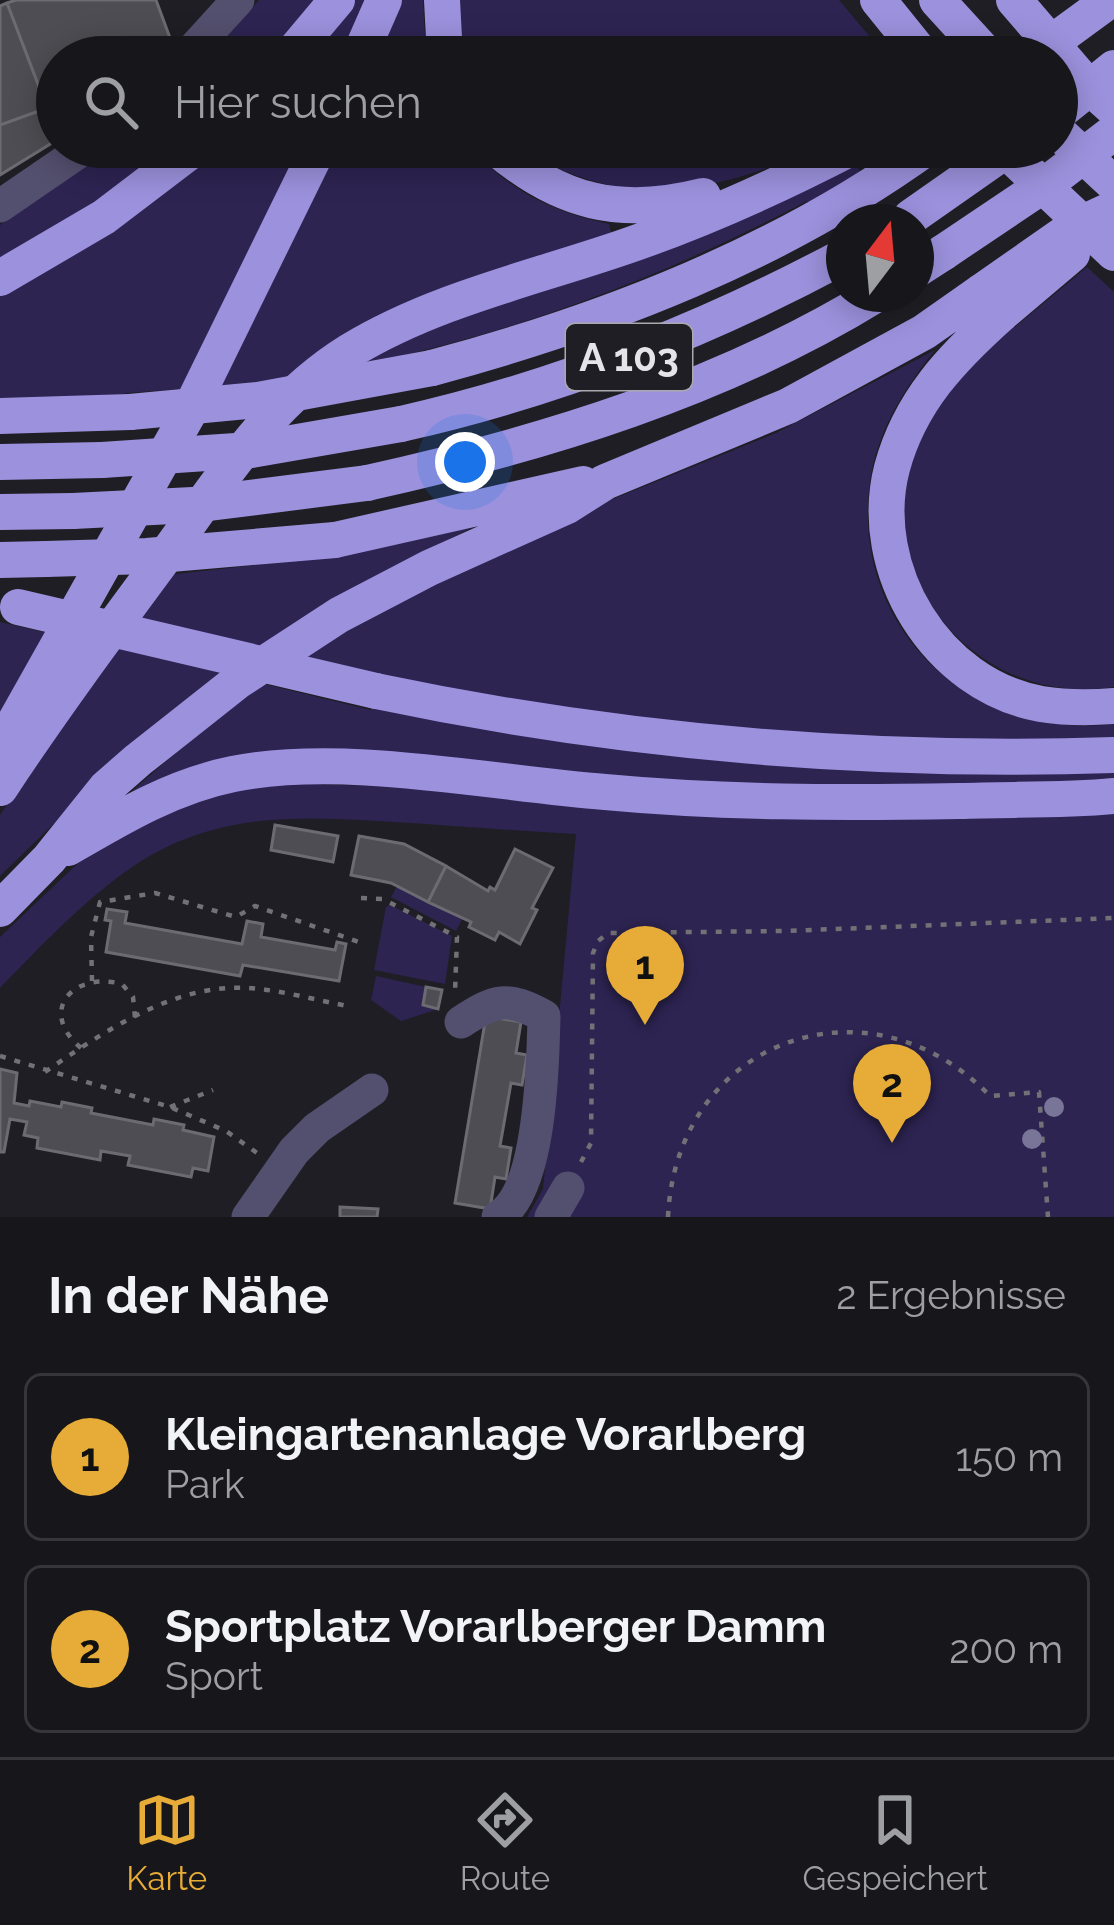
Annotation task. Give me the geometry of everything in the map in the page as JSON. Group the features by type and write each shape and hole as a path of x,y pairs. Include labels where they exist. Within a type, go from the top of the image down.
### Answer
{"highway":[{"path":"307,36 337,0"},
{"path":"368,36 384,0"},
{"path":"442,0 444,36"},
{"path":"878,0 907,36"},
{"path":"937,0 970,36"},
{"path":"1014,0 1045,36"},
{"path":"1091,0 1114,25"},
{"path":"1061,36 1110,0"},
{"path":"1078,97 1114,68"},
{"path":"1078,75 1114,109"},
{"path":"1078,159 1114,132"},
{"path":"0,908 50,859 106,788 238,681 339,616 429,568 567,506 605,482 788,406 924,332 991,303 1087,241 1111,200 1078,158"},
{"path":"0,278 104,218 169,168"},
{"path":"0,748 177,434 309,168"},
{"path":"521,168 562,192 623,208 668,206 812,169"},
{"path":"0,416 130,412 258,400 432,368 511,347 628,307 808,222 898,168"},
{"path":"927,204 977,168"},
{"path":"1027,168 1114,253"},
{"path":"934,258 1066,168"},
{"path":"0,788 226,471 283,405 322,370 370,339 442,308 627,246 812,169"},
{"name":"A 103","path":"0,462 251,450 401,424 517,395 636,355 826,265"},
{"path":"991,303 918,404 902,439 887,502 894,568 924,628 949,656 988,685 1037,704 1114,706"},
{"name":"A 103","path":"0,512 193,505 368,482 515,447 650,402 748,361 842,312"},
{"path":"0,560 147,556 335,540 559,488 605,482"},
{"path":"9,606 376,691 556,724 705,742 924,755 1114,755"},
{"path":"50,859 164,796 232,774 281,768 370,769 717,800 909,802 1114,796"}],"street":[{"path":"205,36 238,0"},
{"path":"0,206 55,168"},
{"path":"461,1022 482,1008 506,1001 544,1016 543,1069 533,1141 523,1181 509,1211 498,1217"},
{"path":"248,1217 305,1139 372,1090"}],"path":[{"path":"92,981 91,937 100,902 154,893 236,917 255,906 362,943"},
{"path":"361,898 383,899 457,937 455,991 461,1022"},
{"path":"560,1203 592,1143 593,953 608,933 785,932 1114,918"},
{"path":"81,1048 60,1021 63,1001 75,988 92,981 122,984 133,997 135,1018"},
{"path":"44,1072 135,1018 203,993 245,988 348,1006"},
{"path":"668,1217 671,1176 703,1104 750,1062 785,1043 846,1031 902,1039 925,1048 970,1075 990,1096 1040,1092 1048,1217"},
{"path":"0,1056 170,1107 245,1144"},
{"path":"170,1107 213,1090"}],"shaded area":[{"path":"259,0 319,0 288,36 227,36"},
{"path":"355,0 371,0 355,36 325,36"},
{"path":"398,0 423,0 425,36 382,36"},
{"path":"459,0 839,0 869,36 462,36"},
{"path":"83,168 148,168 0,262 0,225"},
{"path":"194,168 294,168 182,389 125,393 124,398 0,400 0,294"},
{"path":"323,168 492,168 533,197 609,224 612,237 286,378 223,386 220,380"},
{"path":"558,168 766,168 706,185 669,189 596,182"},
{"path":"845,168 858,168 862,174 810,205 807,201 588,300 475,337 357,366 393,342"},
{"path":"1087,267 1114,292 1114,687 1069,689 1026,680 988,661 955,634 929,601 912,562 905,520 916,452 949,392 1011,324 1015,327"},
{"path":"935,350 894,412 874,463 869,535 880,584 901,627 931,664 969,693 1013,714 1062,724 1114,724 1114,739 914,741 738,730 520,702 305,657 338,631 544,527 776,433"},
{"path":"473,527 351,590 117,762 0,876 0,815 167,575 326,557"},
{"path":"0,622 48,633 0,722"},
{"path":"264,684 371,710 375,706 1114,767 1114,779 847,790 535,775 132,791"},
{"path":"260,783 1114,804 1114,1217 527,1217 543,1189 576,834 301,819 230,826 196,835 162,850 111,883 0,988 0,937 91,851 158,811"},
{"path":"397,886 462,919 456,931 391,897"},
{"path":"390,905 452,936 445,984 374,970"},
{"path":"376,976 426,987 423,1005 438,1009 401,1021 371,1000"}],"building":[{"path":"156,0 169,36 36,36 36,79 7,3"},
{"path":"7,3 36,79 36,112 0,125 0,6"},
{"path":"36,112 36,153 0,175 0,125"},
{"path":"275,825 338,836 333,862 271,850"},
{"path":"359,836 404,844 446,866 428,902 391,883 351,875"},
{"path":"515,849 553,868 520,944 499,932 495,940 469,927 471,922 428,902 446,866 488,891 490,887 495,890"},
{"path":"107,909 127,912 125,923 242,944 247,921 263,924 261,937 335,950 337,942 346,944 339,981 243,965 240,976 106,952 111,921 105,920"},
{"path":"426,987 442,990 438,1009 423,1005"},
{"path":"486,1016 521,1022 516,1053 527,1055 522,1085 511,1083 500,1146 511,1148 506,1179 495,1177 490,1209 455,1203"},
{"path":"0,1069 17,1073 14,1103 61,1107 62,1102 153,1125 154,1119 184,1125 183,1130 214,1137 208,1171 193,1168 191,1177 128,1165 130,1156 101,1151 100,1160 37,1148 38,1138 24,1135 27,1122 10,1119 4,1152 0,1152"},
{"path":"340,1207 378,1209 377,1217 340,1217"}],"place":[{"name":"Kleingartenanlage Vorarlberg","path":"645,1025"},
{"name":"Sportplatz Vorarlberger Damm","path":"892,1143"}]}
